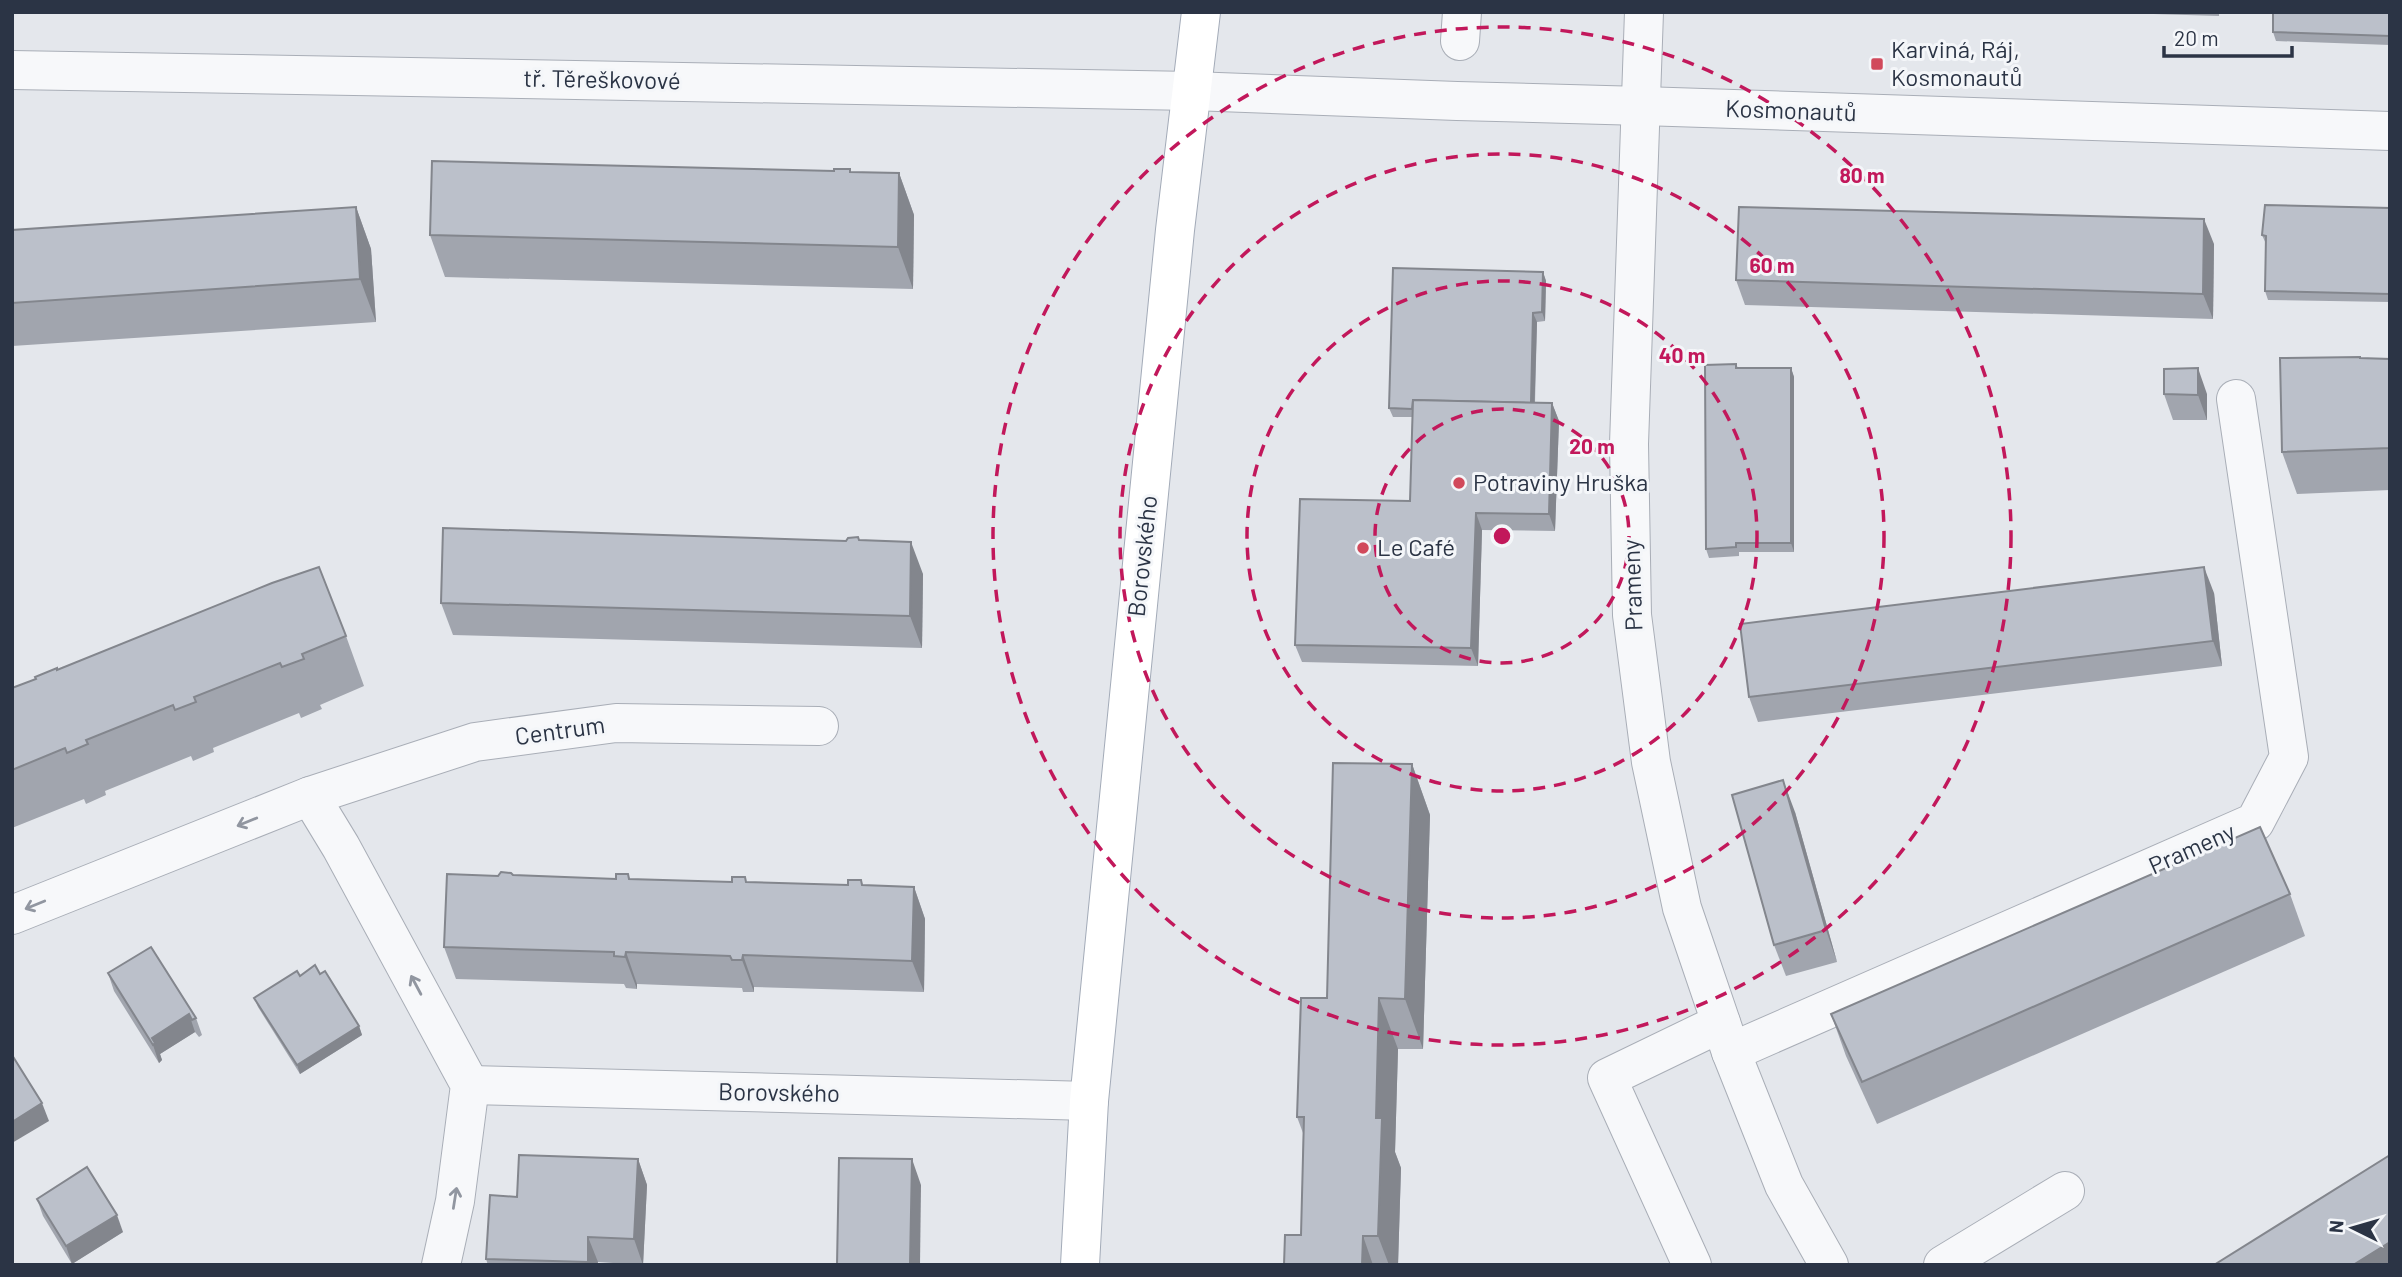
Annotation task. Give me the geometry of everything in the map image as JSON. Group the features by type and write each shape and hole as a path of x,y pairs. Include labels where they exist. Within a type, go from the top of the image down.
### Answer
{"main road":[{"name":"Borovského","path":"1080,1265 1089,1101 1175,230 1201,12"}],"street":[{"name":"Prameny","path":"1644,12 1629,444 1632,615 1651,762 1682,908 1726,1037 1784,1185 1829,1265"},
{"name":"tř. Těreškovové","path":"12,70 1192,91"},
{"name":"Kosmonautů","path":"1192,91 1457,102 2390,131"},
{"name":"Prameny","path":"1726,1037 2255,822 2289,757 2235,399"},
{"name":"Centrum","path":"12,915 310,796 475,742 616,723 818,726"},
{"path":"310,796 341,847 470,1085 455,1201 441,1265"},
{"path":"1692,1265 1607,1078 1726,1037"},
{"name":"Borovského","path":"470,1085 1089,1101"},
{"path":"1943,1265 2065,1191"}],"building":[{"path":"2273,12 2390,12 2390,36 2273,32"},
{"path":"432,161 834,171 850,169 850,172 899,173 898,247 430,235"},
{"path":"2265,205 2390,208 2390,294 2265,291 2266,236 2262,235"},
{"path":"356,207 360,279 12,303 12,230"},
{"path":"1739,207 2204,219 2203,294 1736,280"},
{"path":"1393,268 1543,272 1542,312 1533,313 1531,403 1413,400 1412,409 1389,408"},
{"path":"2280,358 2390,359 2390,448 2282,452"},
{"path":"1736,364 1736,368 1791,368 1791,543 1736,543 1736,547 1706,549 1705,365"},
{"path":"2198,368 2198,395 2164,394 2164,369"},
{"path":"1413,400 1552,403 1549,514 1476,513 1471,648 1295,645 1300,499 1410,501"},
{"path":"443,528 846,541 848,538 858,537 859,540 911,542 910,616 441,603"},
{"path":"319,567 346,636 302,654 304,659 282,667 280,663 194,697 196,702 175,710 173,705 86,740 88,744 67,753 65,748 12,770 12,688 272,583"},
{"path":"2204,567 2213,641 1749,697 1740,624"},
{"path":"1333,763 1412,764 1405,999 1379,998 1376,1118 1382,1118 1378,1236 1363,1236 1362,1265 1284,1265 1285,1235 1301,1235 1304,1117 1297,1117 1301,998 1327,998"},
{"path":"1783,780 1826,930 1774,945 1732,795"},
{"path":"2260,827 2290,894 1862,1082 1831,1014"},
{"path":"501,872 513,875 616,879 616,874 628,874 629,879 732,882 732,877 745,877 746,882 848,885 848,880 861,880 862,885 914,887 912,961 743,955 742,960 732,960 730,956 626,952 625,957 614,956 614,952 444,947 447,874 498,876"},
{"path":"151,947 196,1018 192,1020 189,1014 152,1038 155,1043 153,1045 108,973"},
{"path":"315,965 320,974 325,971 359,1026 297,1065 254,998 297,971 300,976"},
{"path":"12,1055 42,1103 12,1122"},
{"path":"519,1155 638,1159 634,1239 588,1237 588,1262 486,1259 490,1195 517,1197"},
{"path":"2390,1155 2390,1242 2353,1265 2214,1265"},
{"path":"839,1158 912,1159 910,1265 837,1265"},
{"path":"87,1167 117,1215 66,1246 37,1199"}],"place":[{"name":"Karviná, Ráj, Kosmonautů","path":"1877,64"},
{"name":"Potraviny Hruška","path":"1459,483"},
{"name":"Le Café","path":"1363,548"}]}
